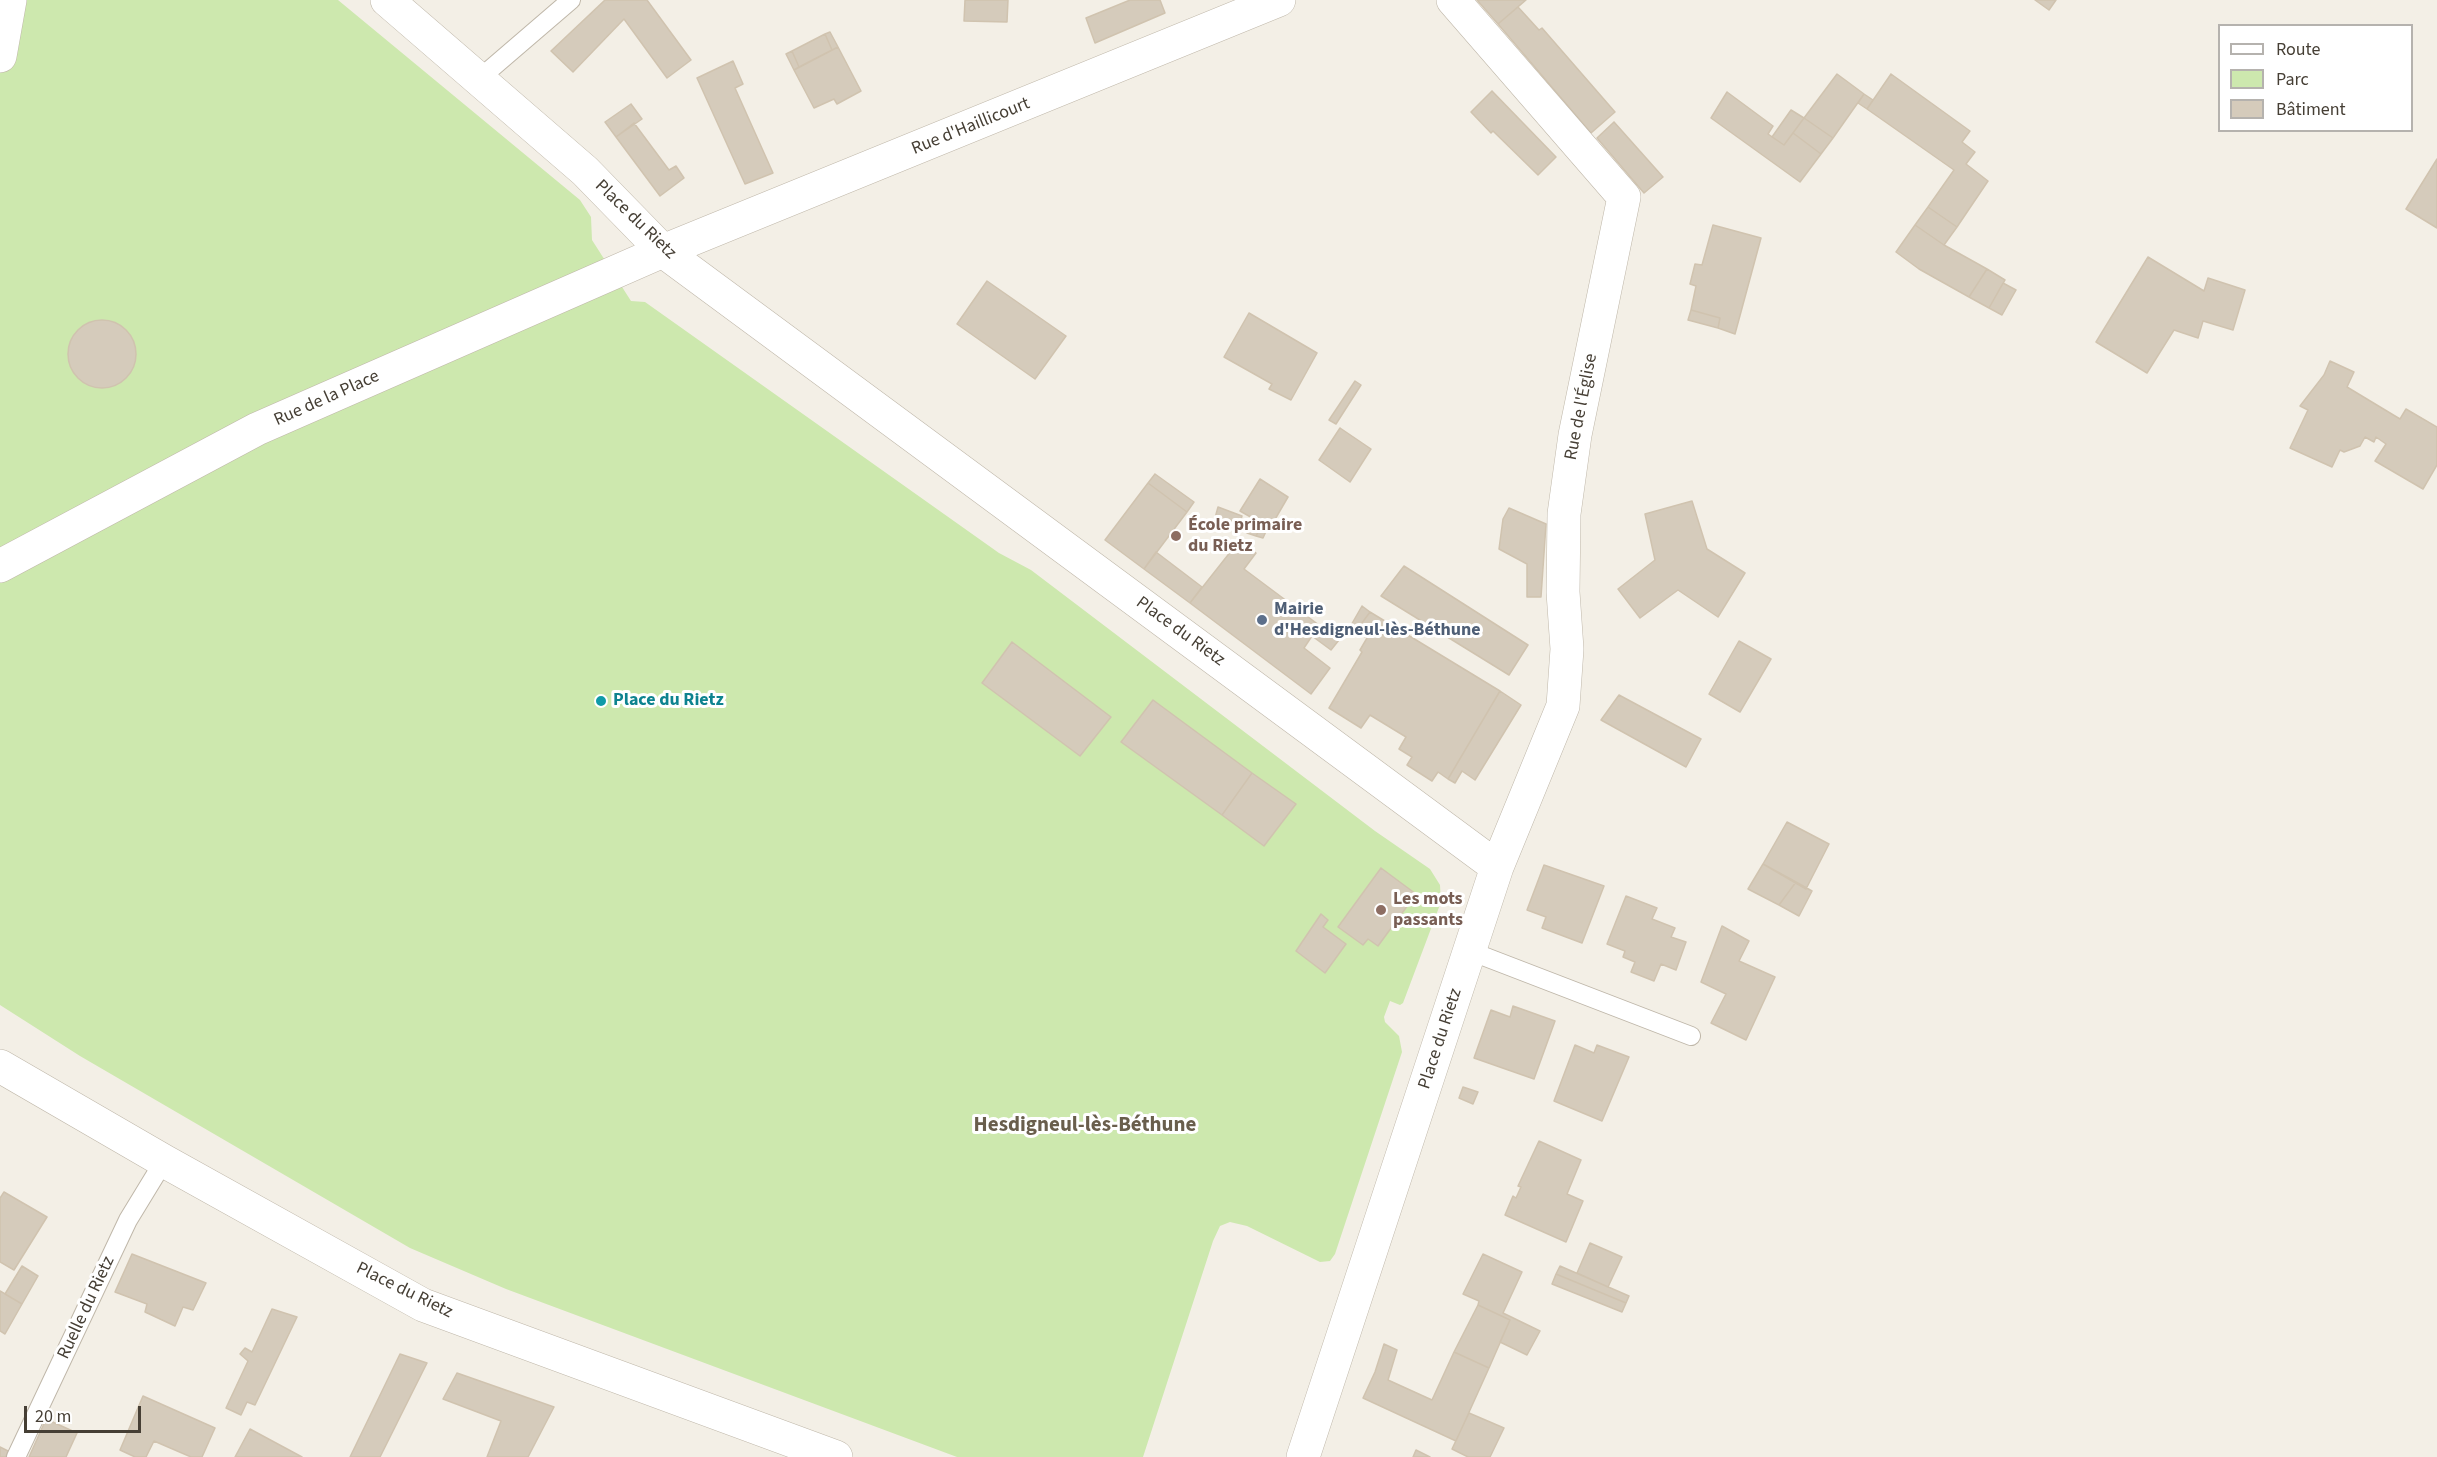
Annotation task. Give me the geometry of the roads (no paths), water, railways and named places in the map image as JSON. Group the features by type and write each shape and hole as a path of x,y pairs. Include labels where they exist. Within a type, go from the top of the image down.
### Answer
{"street":[{"name":"Place du Rietz","path":"387,0 585,171 663,251 1497,867 1303,1457"},
{"name":"Rue d'Haillicourt","path":"663,251 1279,0"},
{"name":"Rue de l'Église","path":"1453,0 1624,197 1575,435 1564,514 1563,592 1567,649 1563,706 1497,867"},
{"path":"0,56 6,11"},
{"name":"Rue de la Place","path":"0,566 257,429 663,251"},
{"name":"Place du Rietz","path":"0,1066 164,1161 423,1305 836,1457"}],"lane":[{"path":"479,80 571,0"},
{"path":"1470,951 1691,1036"},
{"name":"Ruelle du Rietz","path":"16,1457 128,1220 164,1161"}],"place":[{"name":"École primaire du Rietz","path":"1176,536"},
{"name":"Mairie d'Hesdigneul-lès-Béthune","path":"1262,620"},
{"name":"Place du Rietz","path":"601,701"},
{"name":"Les mots passants","path":"1381,910"}],"district":[{"name":"Hesdigneul-lès-Béthune","path":"1085,1126"}]}
